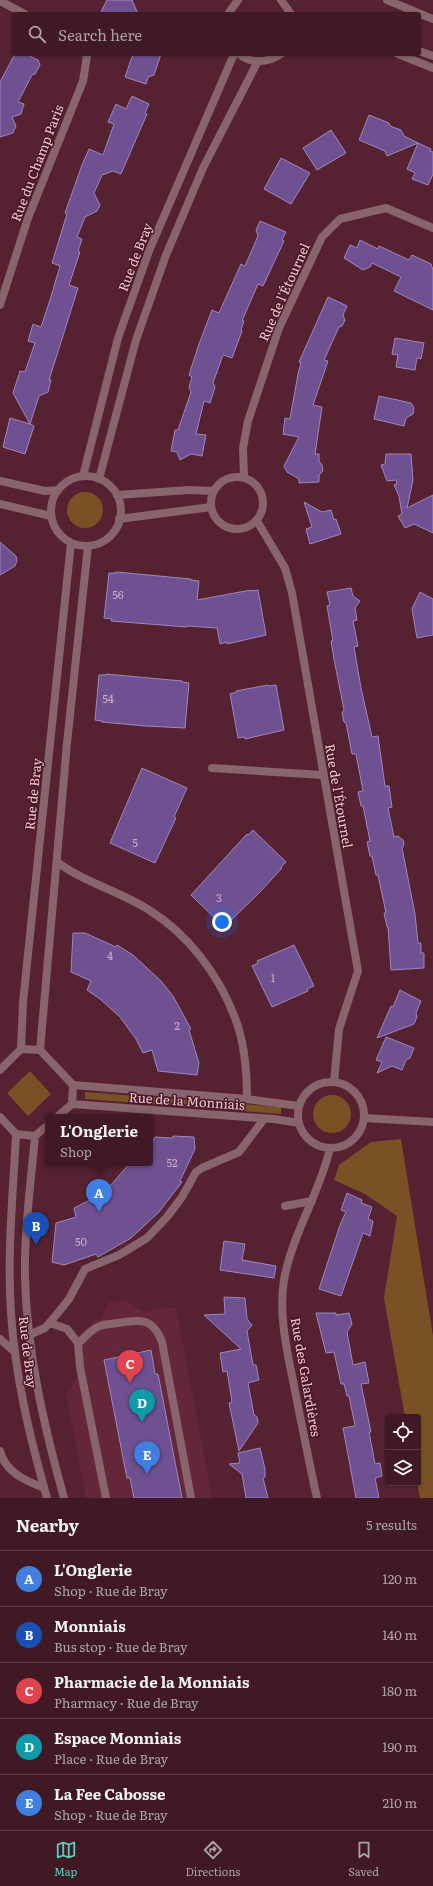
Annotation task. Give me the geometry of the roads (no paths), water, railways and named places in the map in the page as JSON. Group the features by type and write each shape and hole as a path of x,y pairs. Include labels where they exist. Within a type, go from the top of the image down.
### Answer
{"street":[{"path":"229,12 238,0"},
{"path":"280,0 290,12"},
{"path":"387,0 419,12"},
{"path":"0,1 22,12"},
{"path":"421,13 432,17"},
{"path":"421,52 433,56"},
{"name":"Rue du Champ Paris","path":"0,305 28,218 83,81 87,56"},
{"name":"Rue de Bray","path":"84,476 118,338 149,251 233,56"},
{"path":"242,56 250,60 258,61 269,60 277,56"},
{"path":"403,56 433,68"},
{"path":"99,479 136,340 166,255 203,168 258,61"},
{"name":"Rue de l'Étournel","path":"244,477 243,448 248,421 279,328 322,237 340,219 386,208 433,228"},
{"path":"84,476 99,479 106,483 117,495 120,507 119,519 115,529 108,538 98,543 88,546 71,543 58,531 51,516 52,502 58,490 73,478 84,476"},
{"path":"244,477 257,485 262,493 264,504 262,513 257,521 243,529 228,528 220,523 211,507 214,491 219,484 226,479 244,477"},
{"path":"0,481 45,491 58,490"},
{"path":"117,495 189,490 214,491"},
{"path":"0,504 51,516"},
{"path":"119,519 211,507"},
{"name":"Rue de l'Étournel","path":"257,521 285,568 292,593 358,971 339,1029 334,1082"},
{"name":"Rue de Bray","path":"21,1049 23,1002 71,543"},
{"path":"40,1050 67,744 88,546"},
{"path":"212,768 323,775"},
{"path":"57,862 66,869 121,894 150,910 188,942 220,986 236,1018 245,1062 247,1099"},
{"path":"0,1070 21,1049 40,1050 73,1085 72,1104 60,1114"},
{"path":"334,1082 346,1085 356,1093 363,1105 364,1118 360,1130 352,1139 342,1146 330,1148 320,1146 310,1140 303,1132 299,1122 299,1106 304,1096 312,1088 323,1083 334,1082"},
{"name":"Rue de la Monniais","path":"73,1085 247,1099 299,1106"},
{"name":"Rue de la Monniais","path":"72,1104 299,1122"},
{"path":"0,1118 16,1134 35,1136 45,1128"},
{"path":"364,1118 433,1122"},
{"name":"Rue de Bray","path":"29,1335 45,1328 50,1323 69,1299 85,1269 119,1255 147,1238 171,1212 182,1197 196,1172 239,1152 264,1119"},
{"name":"Rue de Bray","path":"16,1134 10,1269 11,1315 15,1352 24,1405 47,1498"},
{"name":"Rue de Bray","path":"35,1136 25,1276 29,1335 39,1399 64,1498"},
{"name":"Rue des Galardières","path":"317,1498 285,1342 282,1300 287,1272 297,1238 326,1163 330,1148"},
{"path":"285,1206 312,1200"},
{"path":"106,1498 80,1367 78,1342 99,1326 134,1320 144,1321 153,1326 159,1332 191,1498"},
{"name":"Rue de Bray","path":"50,1323 67,1329 78,1342"},
{"path":"0,1339 15,1352"},
{"path":"0,1451 6,1466 16,1474 44,1488"}],"place":[{"name":"L'Onglerie","path":"99,1212"},
{"name":"Monniais","path":"36,1245"},
{"name":"Pharmacie de la Monniais","path":"130,1383"},
{"name":"Espace Monniais","path":"142,1422"},
{"name":"La Fee Cabosse","path":"147,1474"}]}
